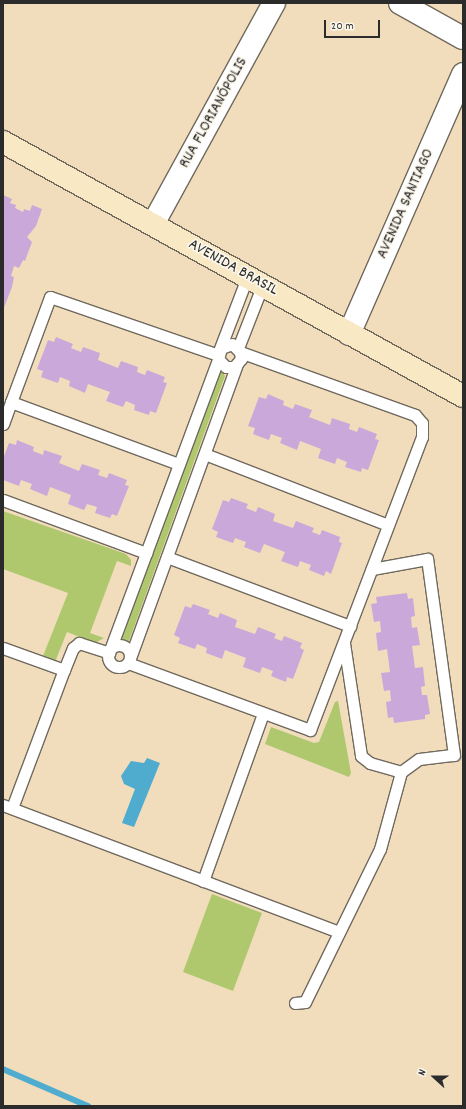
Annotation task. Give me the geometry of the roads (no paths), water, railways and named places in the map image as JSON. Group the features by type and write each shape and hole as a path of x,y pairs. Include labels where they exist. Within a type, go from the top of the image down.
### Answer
{"street":[{"name":"RUA FLORIANÓPOLIS","path":"153,224 274,3"},
{"path":"400,3 463,38"},
{"name":"AVENIDA SANTIAGO","path":"349,334 463,74"},
{"name":"AVENIDA BRASIL","path":"3,142 256,280 349,334 463,396"}],"lane":[{"path":"256,280 239,350 241,359 237,364 129,661 122,667 114,666 109,661 109,651 218,355 256,280"},
{"path":"3,424 50,297 218,355 226,367 237,364"},
{"path":"129,661 310,730 422,437 420,420 415,415 239,350 228,344 218,355"},
{"path":"11,402 179,464"},
{"path":"205,454 388,525"},
{"path":"3,500 146,553"},
{"path":"167,557 350,626"},
{"path":"295,1003 305,1002 380,849 401,772 419,759 454,755 427,559 372,568"},
{"path":"344,642 361,756 370,763 401,772"},
{"path":"109,651 79,643 73,648 8,806 339,932"},
{"path":"109,651 116,646 124,646 129,651 129,661"},
{"path":"3,648 64,670"},
{"path":"203,881 263,713"}],"water":[{"path":"147,758 160,763 134,827 122,823 135,789 124,784 121,776 131,761 144,763"}],"waterway":[{"path":"3,1069 88,1106"}]}
